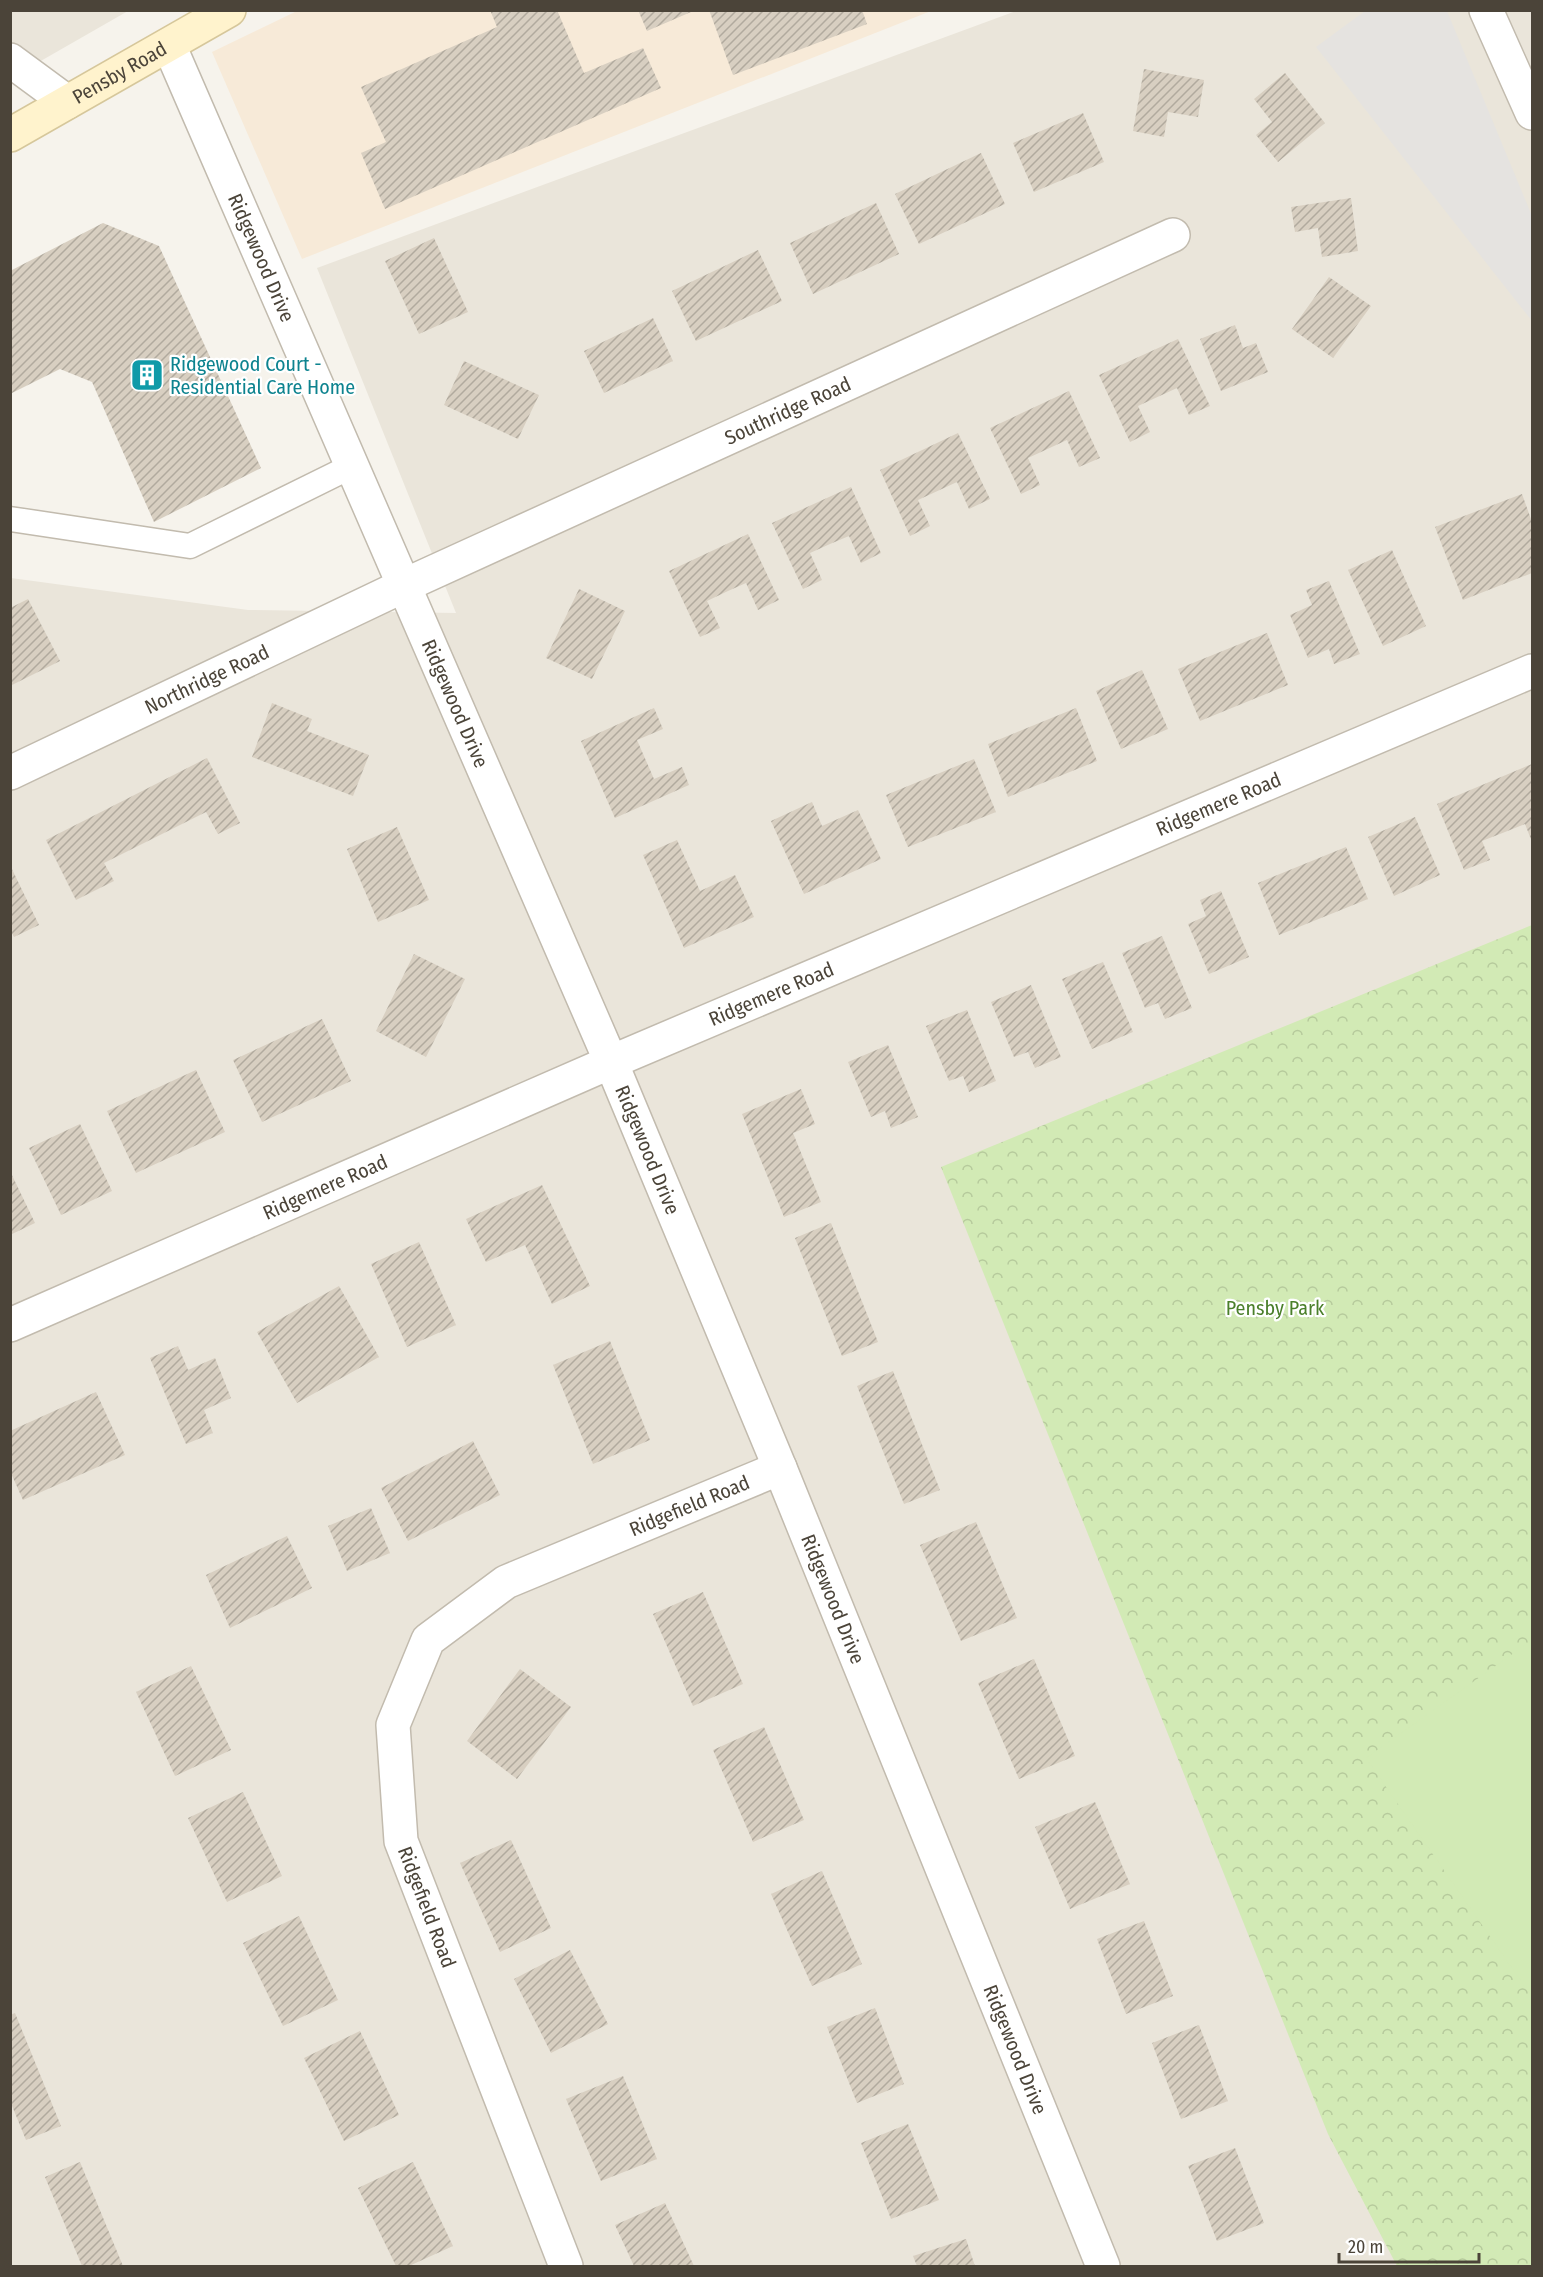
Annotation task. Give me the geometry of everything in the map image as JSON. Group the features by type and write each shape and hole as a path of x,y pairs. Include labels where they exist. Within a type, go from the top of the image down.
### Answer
{"main road":[{"name":"Pensby Road","path":"10,135 229,10"}],"street":[{"path":"1486,10 1533,113"},
{"name":"Ridgewood Drive","path":"169,45 611,1062 780,1468 1103,2266"},
{"path":"10,60 67,102"},
{"name":"Southridge Road","path":"403,586 1173,235"},
{"name":"Northridge Road","path":"10,772 403,586"},
{"name":"Ridgemere Road","path":"10,1325 611,1062 1533,671"},
{"name":"Ridgefield Road","path":"566,2266 401,1841 393,1725 428,1640 506,1582 780,1468"}],"lane":[{"path":"10,519 190,546 352,466"}],"shaded area":[{"path":"11,11 128,11 11,78"},
{"path":"297,11 931,11 302,259 212,52"},
{"path":"1016,11 1532,11 1532,2266 11,2266 11,578 248,610 456,613 317,268"},
{"path":"1365,11 1447,11 1532,216 1532,321 1316,47"}],"green space":[{"name":"Pensby Park","path":"1532,925 1532,2266 1397,2266 1328,2134 941,1167"},
{"path":"1532,1640 1532,1997 1366,1758"}],"building":[{"path":"490,10 557,10 584,73 643,48 661,88 385,209 361,153 386,142 361,87 497,27"},
{"path":"638,10 691,10 691,12 647,31"},
{"path":"709,10 862,10 867,24 733,75"},
{"path":"1144,69 1204,80 1198,117 1168,112 1164,137 1133,131"},
{"path":"1285,73 1325,123 1278,162 1256,135 1272,122 1254,99"},
{"path":"1083,113 1104,162 1034,192 1013,143"},
{"path":"981,153 1005,204 919,244 895,194"},
{"path":"1351,198 1358,251 1322,257 1318,228 1295,232 1291,207"},
{"path":"876,203 899,254 813,294 790,243"},
{"name":"Ridgewood Court - Residential Care Home","path":"103,223 159,246 261,468 154,522 92,382 60,369 10,394 10,271"},
{"path":"434,238 468,312 419,334 385,261"},
{"path":"758,250 782,301 696,341 672,291"},
{"path":"1329,277 1371,306 1333,358 1292,329"},
{"path":"653,318 673,361 604,393 584,351"},
{"path":"1235,325 1243,348 1256,343 1268,372 1221,391 1200,339"},
{"path":"1178,339 1210,406 1189,415 1177,388 1138,406 1150,432 1130,442 1099,375"},
{"path":"464,361 539,395 518,439 444,405"},
{"path":"1069,391 1100,458 1079,467 1067,440 1028,458 1040,485 1021,494 990,428"},
{"path":"958,433 990,499 969,509 957,482 918,500 930,526 910,536 880,470"},
{"path":"851,487 881,553 861,563 849,536 810,553 822,580 803,589 772,523"},
{"path":"1522,494 1532,522 1532,573 1463,600 1435,527"},
{"path":"748,534 779,600 758,610 746,583 728,591 707,601 720,628 700,637 669,571"},
{"path":"1392,550 1426,626 1383,646 1348,570"},
{"path":"1329,581 1360,654 1334,664 1329,649 1308,658 1290,615 1312,605 1306,590"},
{"path":"579,589 625,611 592,679 546,658"},
{"path":"28,599 60,661 10,686 10,608"},
{"path":"1267,633 1288,685 1200,721 1178,669"},
{"path":"1142,670 1168,729 1121,749 1096,691"},
{"path":"272,703 312,719 307,731 369,755 353,796 252,757"},
{"path":"654,708 663,729 637,740 654,779 682,767 689,785 615,818 581,741"},
{"path":"1076,708 1097,761 1008,797 988,744"},
{"path":"207,758 240,823 218,834 206,812 104,863 114,881 76,900 46,840"},
{"path":"974,759 996,812 908,847 886,795"},
{"path":"1532,764 1532,842 1525,824 1482,841 1490,860 1464,870 1437,804"},
{"path":"812,802 822,826 858,810 881,859 804,894 771,821"},
{"path":"1415,817 1440,875 1394,896 1368,837"},
{"path":"397,827 429,900 378,922 347,849"},
{"path":"677,840 700,891 735,875 754,917 684,948 643,855"},
{"path":"1346,847 1368,899 1279,935 1258,883"},
{"path":"10,865 39,925 14,937 10,930"},
{"path":"1221,891 1249,957 1209,974 1188,924 1206,916 1200,900"},
{"path":"1162,936 1192,1008 1165,1019 1158,1003 1145,1008 1122,953"},
{"path":"414,954 465,979 426,1057 376,1031"},
{"path":"1103,962 1133,1032 1092,1049 1062,979"},
{"path":"1031,985 1061,1057 1035,1068 1028,1052 1014,1057 991,1002"},
{"path":"967,1010 996,1081 969,1092 963,1076 949,1081 926,1026"},
{"path":"322,1019 351,1081 262,1122 233,1060"},
{"path":"888,1045 918,1117 891,1128 885,1111 871,1117 848,1062"},
{"path":"196,1070 225,1132 136,1173 107,1111"},
{"path":"801,1089 815,1124 793,1133 821,1202 784,1217 742,1114"},
{"path":"80,1124 112,1191 61,1215 29,1148"},
{"path":"10,1171 35,1223 10,1235"},
{"path":"542,1185 590,1286 552,1304 525,1245 486,1262 466,1219"},
{"path":"831,1223 878,1342 842,1356 795,1238"},
{"path":"419,1242 456,1325 407,1347 371,1264"},
{"path":"339,1286 379,1357 297,1403 257,1332"},
{"path":"610,1341 650,1440 593,1464 553,1365"},
{"path":"178,1346 188,1370 215,1358 231,1398 204,1410 213,1433 186,1444 150,1358"},
{"path":"893,1371 940,1490 904,1504 857,1386"},
{"path":"96,1392 125,1455 23,1500 10,1471 10,1431"},
{"path":"473,1441 500,1495 408,1541 381,1488"},
{"path":"371,1508 390,1553 347,1571 328,1526"},
{"path":"976,1522 1017,1618 961,1641 920,1545"},
{"path":"287,1536 312,1588 230,1628 206,1575"},
{"path":"703,1592 743,1684 693,1706 653,1614"},
{"path":"1034,1659 1075,1756 1019,1779 978,1683"},
{"path":"191,1666 231,1750 175,1776 136,1692"},
{"path":"520,1669 571,1707 517,1779 467,1741"},
{"path":"764,1727 804,1820 753,1842 713,1750"},
{"path":"243,1792 282,1876 227,1902 188,1818"},
{"path":"1095,1802 1130,1884 1070,1909 1035,1827"},
{"path":"511,1840 551,1928 500,1952 460,1863"},
{"path":"822,1871 862,1964 812,1986 771,1894"},
{"path":"299,1916 338,2000 283,2026 243,1943"},
{"path":"1144,1921 1173,1996 1126,2014 1097,1939"},
{"path":"570,1950 608,2024 551,2053 514,1979"},
{"path":"875,2008 904,2084 857,2103 827,2027"},
{"path":"15,2013 61,2126 26,2140 10,2101 10,2015"},
{"path":"1199,2025 1228,2101 1181,2119 1152,2043"},
{"path":"360,2031 399,2115 344,2141 304,2058"},
{"path":"623,2076 657,2159 601,2181 566,2099"},
{"path":"908,2124 939,2200 891,2219 861,2143"},
{"path":"1235,2148 1264,2223 1217,2241 1188,2166"},
{"path":"80,2162 123,2266 82,2266 45,2177"},
{"path":"413,2162 453,2246 409,2266 396,2266 358,2188"},
{"path":"665,2203 694,2266 634,2266 615,2225"},
{"path":"966,2239 975,2266 917,2266 913,2256"}],"place":[{"name":"Ridgewood Court - Residential Care Home","path":"147,375"}]}
